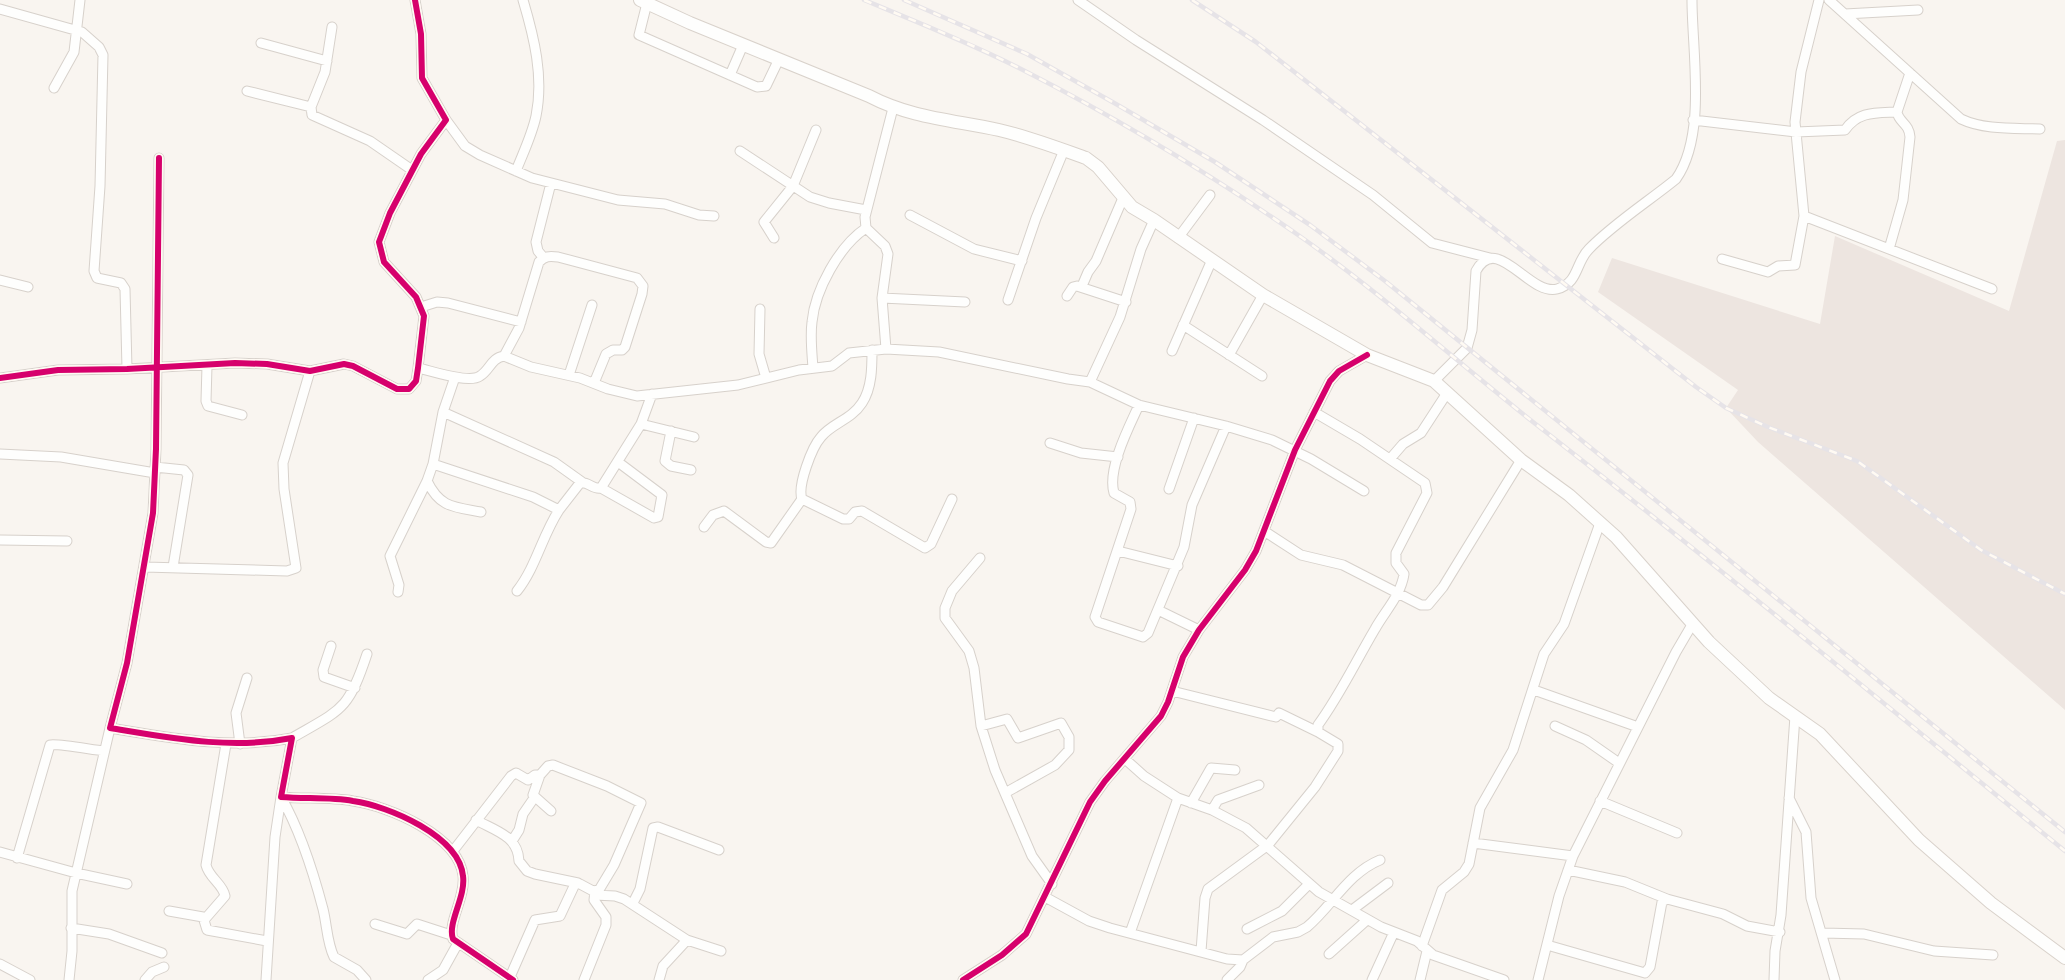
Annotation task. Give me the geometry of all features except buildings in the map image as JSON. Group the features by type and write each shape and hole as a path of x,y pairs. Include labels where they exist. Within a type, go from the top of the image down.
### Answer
{"main road":[{"path":"644,1 743,45 869,96 893,108 932,119 1000,131 1086,158 1098,166 1132,207 1154,220 1211,262 1263,296 1367,355 1434,381 1521,460 1569,495 1616,537 1736,669 1820,734 1919,840 1991,903 2065,958"}],"street":[{"path":"54,88 74,52 80,0"},
{"path":"415,0 421,34 422,78 446,120 466,146 516,171 552,183 618,200 665,204 699,215 714,216"},
{"path":"516,171 536,115 538,96 535,46 523,0"},
{"path":"1078,0 1373,195 1432,243 1502,260 1545,289 1555,290 1572,281 1588,250 1676,179 1688,157 1693,120 1692,0"},
{"path":"1722,259 1768,272 1778,266 1795,266 1804,216 1795,122 1801,72 1820,0"},
{"path":"1830,0 1961,119 1971,124 2040,129"},
{"path":"644,1 639,35 764,88 779,59"},
{"path":"0,9 77,30 90,37 103,55 100,186 94,271 97,278 121,283 126,289 126,369"},
{"path":"1845,14 1918,10"},
{"path":"332,27 327,61 320,87 311,107 312,115 370,141 412,170"},
{"path":"261,43 327,61"},
{"path":"730,74 743,45"},
{"path":"1888,249 1903,200 1910,130 1898,117 1897,112 1910,73"},
{"path":"247,91 311,107"},
{"path":"886,349 882,298 887,250 866,228 866,210 893,108"},
{"path":"1693,120 1796,132 1845,130 1856,117 1866,113 1897,112"},
{"path":"0,378 58,370 207,366 252,362 310,371 344,364 403,390 413,386 418,368 424,326 421,307 416,298 384,262 379,242 412,170 421,154 446,120"},
{"path":"774,238 764,222 793,186 816,130"},
{"path":"1008,300 1064,150"},
{"path":"740,151 810,197 829,203 866,210"},
{"path":"69,980 72,891 104,750 119,699 145,567 153,513 159,158"},
{"path":"543,257 538,251 536,242 552,183"},
{"path":"1178,238 1210,195"},
{"path":"1082,286 1088,272 1096,261 1123,198"},
{"path":"910,215 974,249 1022,261"},
{"path":"1804,216 1992,289"},
{"path":"1090,382 1126,302 1141,249 1154,220"},
{"path":"813,368 811,343 815,306 822,288 844,250 866,228"},
{"path":"504,356 521,322 539,262 543,257 558,257 641,281 642,294 625,346 622,350 613,350 606,354 594,383"},
{"path":"1434,381 1467,348 1472,330 1476,271 1481,262 1490,258"},
{"path":"1172,351 1211,262"},
{"path":"0,280 28,287"},
{"path":"1068,296 1073,287 1082,286 1126,302"},
{"path":"1229,355 1263,296"},
{"path":"882,298 965,302"},
{"path":"421,307 437,302 448,303 521,322"},
{"path":"568,375 592,305"},
{"path":"760,309 759,354 766,378"},
{"path":"1183,325 1262,376"},
{"path":"418,368 455,377 476,378 482,375 495,359 504,356 531,367 568,375 624,394 652,394 738,385 813,368 832,366 849,353 886,349 939,352 1090,382 1140,405 1226,426 1272,440 1294,450 1364,491"},
{"path":"704,527 713,515 724,511 766,542 771,543 802,499 801,489 806,470 821,436 851,416 863,402 872,373 872,350"},
{"path":"963,980 1002,954 1026,934 1052,884 1090,802 1105,781 1160,716 1172,691 1183,657 1199,630 1245,570 1264,532 1294,450 1330,381 1339,371 1367,355"},
{"path":"207,366 206,401 208,406 242,415"},
{"path":"145,567 287,571 296,568 284,488 283,463 310,371"},
{"path":"398,592 399,585 390,556 427,481 433,464 443,412 455,377"},
{"path":"1390,459 1403,444 1421,433 1447,393"},
{"path":"602,488 641,424 652,394"},
{"path":"1140,405 1118,457 1113,482 1114,493 1132,505 1096,614 1096,620 1143,637 1148,634 1178,566 1184,547 1192,505 1212,463 1226,426"},
{"path":"443,412 554,462 582,482 596,488 602,488 654,518 658,517 662,494 618,462"},
{"path":"1314,412 1390,459 1425,483 1427,488 1426,499 1396,553 1396,563 1404,574 1398,592 1374,630 1346,684 1318,725 1318,732"},
{"path":"1169,489 1194,418"},
{"path":"641,424 694,437"},
{"path":"671,431 665,461 671,466 691,470"},
{"path":"1050,443 1081,453 1118,457"},
{"path":"0,454 61,457 155,470 184,470 188,475 173,567"},
{"path":"1264,532 1301,554 1343,565 1421,605 1428,605 1434,601 1521,460"},
{"path":"433,464 526,494 559,510"},
{"path":"427,481 443,504 481,512"},
{"path":"517,592 528,578 549,525 582,482"},
{"path":"802,499 843,519 849,519 855,512 862,511 924,548 931,544 952,499"},
{"path":"1420,980 1425,948 1442,890 1464,872 1469,864 1480,808 1513,750 1534,690 1544,654 1564,624 1600,523"},
{"path":"0,540 68,541"},
{"path":"1118,551 1178,566"},
{"path":"980,558 952,591 945,608 945,618 969,651 974,668 981,726 1005,793 1032,856 1052,884"},
{"path":"1158,610 1199,630"},
{"path":"1538,980 1568,870 1574,856 1619,763 1693,623"},
{"path":"331,646 323,670 324,677 355,688"},
{"path":"110,728 226,744 292,738 336,713 347,703 355,688 367,654"},
{"path":"240,744 236,713 248,678"},
{"path":"1534,690 1638,727"},
{"path":"1172,691 1276,717 1279,713 1338,744 1338,750 1315,787 1268,845 1208,889 1205,898 1201,951"},
{"path":"1774,980 1775,951 1780,932 1795,716"},
{"path":"981,726 1007,719 1018,738 1061,723 1069,737 1069,750 1055,765 1005,793"},
{"path":"1555,726 1586,740 1619,763"},
{"path":"266,980 275,837 292,738"},
{"path":"17,858 50,745 57,743 82,750 104,750"},
{"path":"205,919 225,896 222,888 208,872 206,865 226,744"},
{"path":"1125,758 1144,776 1178,798 1212,810 1246,828 1268,845 1308,885 1367,920 1417,941 1442,959 1504,980"},
{"path":"512,841 519,830 521,818 534,798 533,792 540,775 548,766 553,765 607,786 641,803 614,865 599,890 595,893 595,903 606,917 606,924 584,980"},
{"path":"1191,803 1211,768 1235,770"},
{"path":"453,850 513,774 518,773 526,780 535,775 540,775"},
{"path":"1212,810 1218,800 1259,785"},
{"path":"281,797 353,801 376,806 425,829 453,850 461,865 464,878 462,894 451,934"},
{"path":"281,797 290,813 309,863 322,905 334,957 357,970 366,980"},
{"path":"534,798 551,811"},
{"path":"1130,933 1178,798"},
{"path":"1789,798 1806,832 1811,898 1823,933 1834,980"},
{"path":"1600,801 1677,833"},
{"path":"476,820 512,841 518,848 520,864 527,871 578,883 595,893 615,896 633,903 666,928 687,940 721,951"},
{"path":"633,903 640,889 653,828 658,827 719,850"},
{"path":"1473,843 1574,856"},
{"path":"0,852 76,873 127,884"},
{"path":"1227,980 1244,960 1273,937 1298,932 1307,927 1356,875 1370,864 1380,860"},
{"path":"1568,870 1625,882 1667,898 1723,914 1739,924 1780,932"},
{"path":"375,924 407,934 417,924 451,934 458,943 512,979 535,920 560,916 573,886 578,883"},
{"path":"1352,910 1388,883"},
{"path":"1247,929 1282,911 1308,885"},
{"path":"1045,897 1089,921 1227,959 1244,960"},
{"path":"1547,945 1644,976 1650,967 1662,902 1667,898"},
{"path":"169,911 205,919"},
{"path":"205,919 207,930 267,942"},
{"path":"1329,954 1367,920"},
{"path":"71,928 109,934 162,953"},
{"path":"1372,980 1394,932"},
{"path":"1823,933 1864,934 1934,951 1993,955"},
{"path":"659,980 663,966 687,940"},
{"path":"428,980 443,970 458,943"},
{"path":"0,964 30,980"},
{"path":"145,980 152,972 164,966"}],"shaded area":[{"path":"2065,140 2065,710 1758,442 1726,408 1738,390 1598,292 1612,258 1820,324 1835,236 2009,311 2057,141"}],"railway":[{"path":"864,0 982,50 1057,88 1128,127 1199,170 1301,237 1390,304 1504,399 1734,581 2065,851"},
{"path":"904,0 1027,54 1215,162 1310,225 1385,281 2065,832"},
{"path":"1192,0 1256,42 1696,387 1726,408 1768,427 1857,461 1981,550 2065,594"}],"cycle path":[{"path":"0,378 58,370 127,369 235,363 267,364 310,371 344,364 353,366 397,389 409,389 416,381 424,316 416,297 384,262 379,242 390,213 421,154 446,120 422,78 421,34 415,0"},
{"path":"159,158 156,449 153,513 127,663 110,728 178,739 224,743 246,743 292,738 281,797 335,799 368,804 403,816 436,836 459,861 463,876 462,892 452,925 453,939 513,980"},
{"path":"963,980 1002,955 1026,934 1090,802 1105,781 1161,716 1168,702 1183,657 1199,630 1245,570 1256,551 1295,450 1330,381 1339,371 1367,355"}]}
